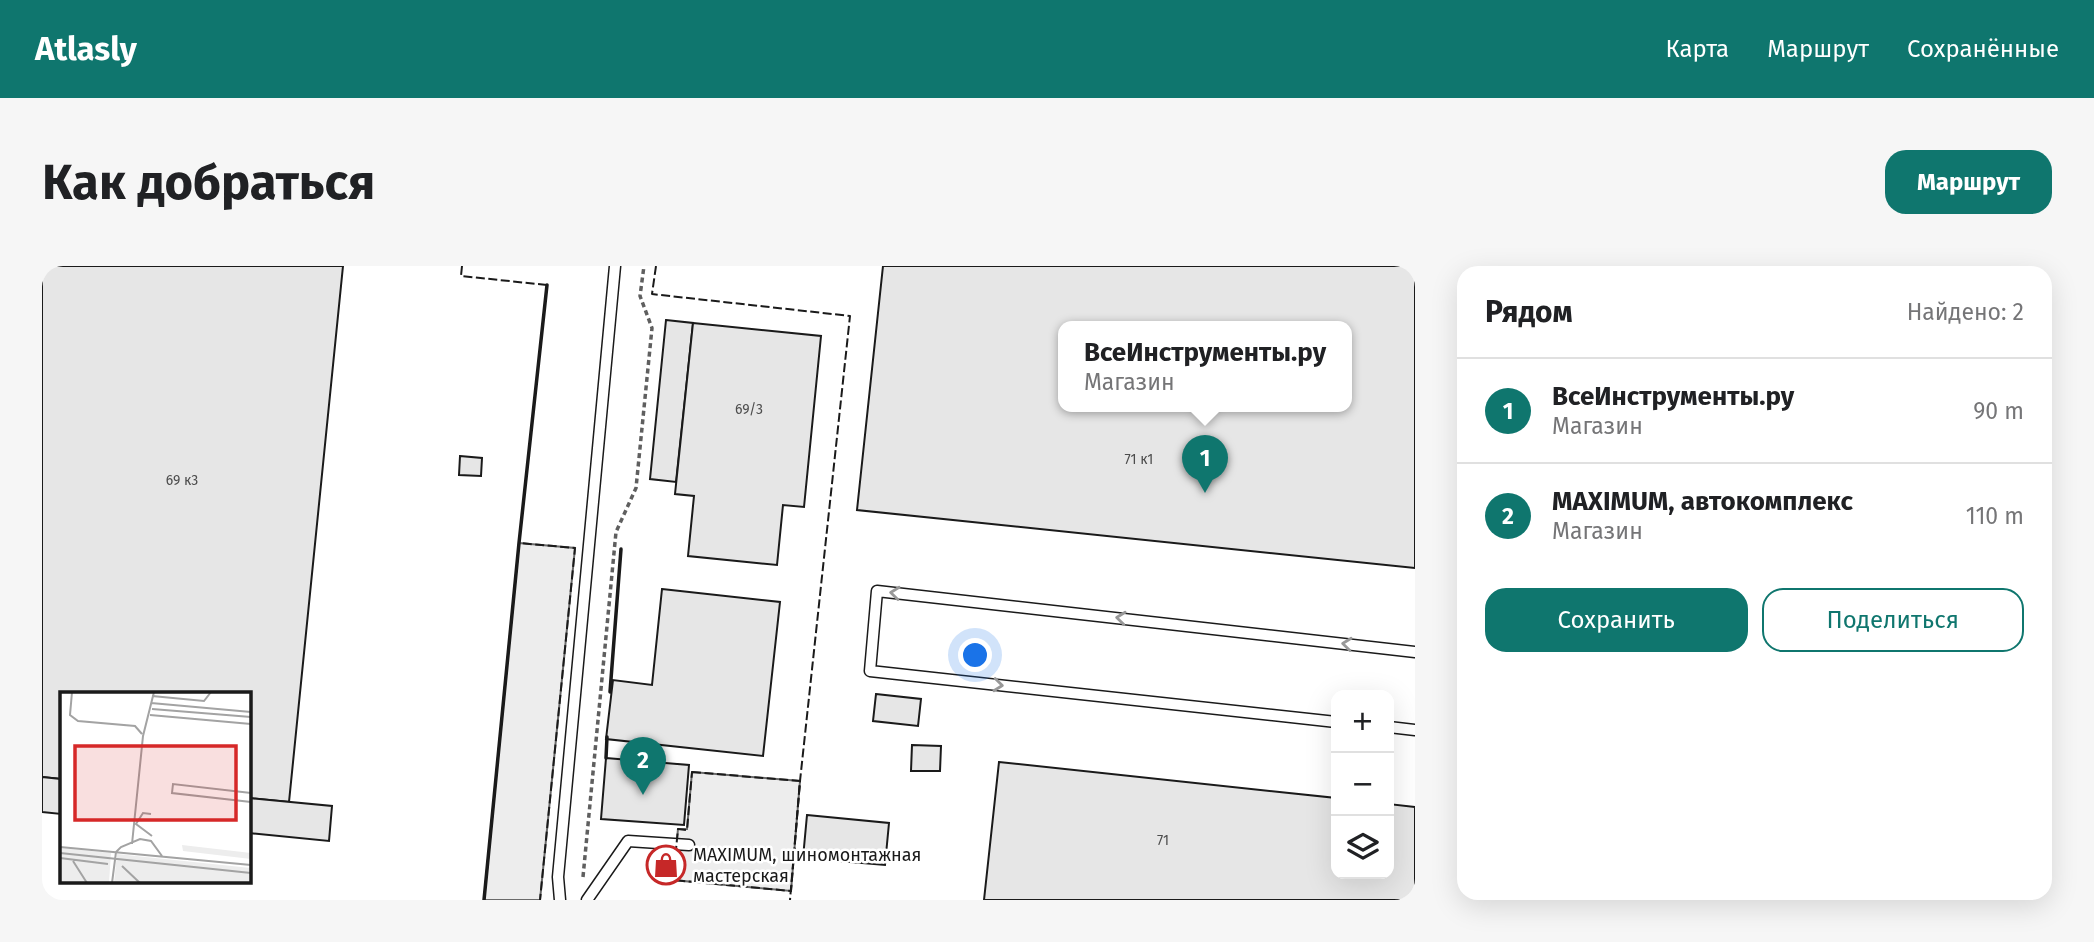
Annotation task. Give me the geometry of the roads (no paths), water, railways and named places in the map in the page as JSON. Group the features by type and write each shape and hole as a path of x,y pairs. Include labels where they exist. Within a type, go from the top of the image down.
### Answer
{"lane":[{"path":"560,900 558,877 615,266"},
{"path":"1331,721 870,671 877,591 1415,652"},
{"path":"1394,728 1415,730"},
{"path":"587,900 628,841 689,845"}],"place":[{"name":"ВсеИнструменты.ру","path":"1205,493"},
{"name":"MAXIMUM, автокомплекс","path":"643,795"},
{"name":"MAXIMUM, шиномонтажная мастерская","path":"666,865"}]}
